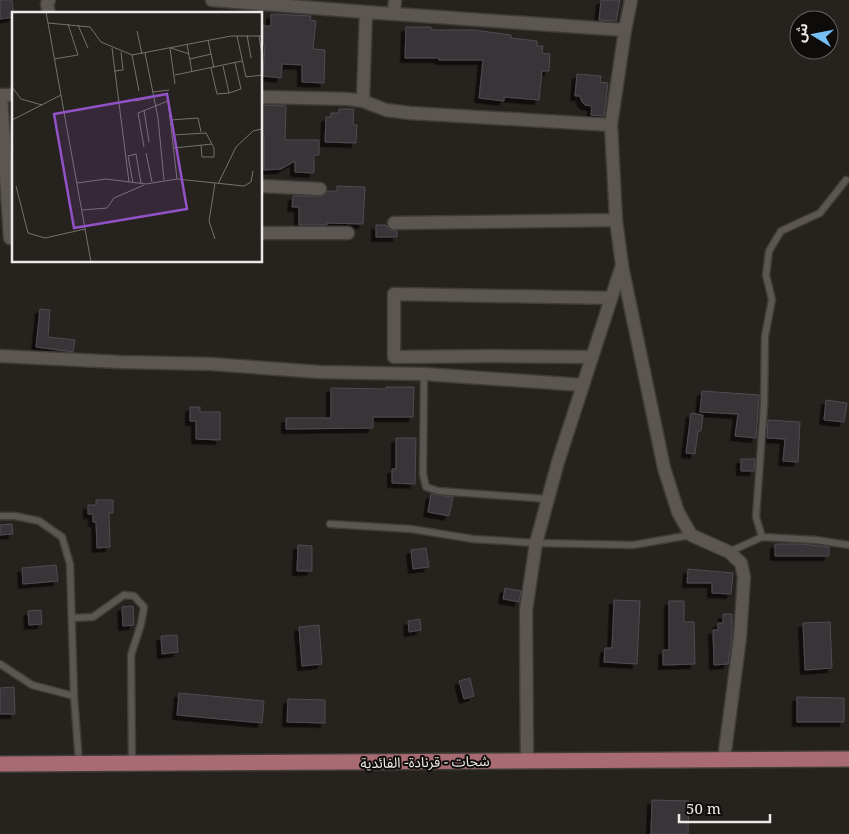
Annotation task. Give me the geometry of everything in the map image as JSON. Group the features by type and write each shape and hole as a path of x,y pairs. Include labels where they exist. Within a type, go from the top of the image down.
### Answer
{"main road":[{"name":"شحات - قرنادة- الفائدية","path":"0,764 849,759"}],"street":[{"path":"49,0 47,4 49,12"},
{"path":"212,0 301,3 366,12 625,30"},
{"path":"394,14 395,0"},
{"path":"631,0 611,125 616,220 622,265 666,477 678,512 691,535 729,552 741,563 744,577 740,637 724,759"},
{"path":"362,101 366,12"},
{"path":"5,95 10,238"},
{"path":"262,97 348,99 362,101 386,110 410,113 611,125"},
{"path":"262,186 320,189"},
{"path":"394,223 616,220"},
{"path":"262,233 348,233"},
{"path":"527,761 526,610 536,543 583,385 622,265"},
{"path":"592,358 495,356 394,357 394,294 611,298"},
{"path":"0,356 211,364 320,372 424,374 583,385"}],"lane":[{"path":"762,537 756,517 764,405 765,336 772,300 766,275 769,251 781,230 820,213 846,180"},
{"path":"424,374 423,474 426,487 438,491 548,499"},
{"path":"0,516 15,516 38,521 62,537 70,564 74,696 79,763"},
{"path":"330,524 411,529 473,539 536,543 632,545 691,535"},
{"path":"729,552 762,537 816,540 849,545"},
{"path":"72,618 93,617 124,595 134,596 144,607 141,624 131,655 132,763"},
{"path":"0,664 32,685 74,696"}],"building":[{"path":"0,0 12,0 12,17 0,19"},
{"path":"601,0 620,0 616,21 599,20"},
{"path":"271,14 311,16 310,20 316,21 313,49 325,50 324,83 302,82 302,65 282,64 281,78 263,76 265,44 262,44 263,26 271,26"},
{"path":"406,27 431,27 431,30 474,30 511,35 511,38 537,41 537,46 543,46 542,53 550,54 549,71 542,71 539,100 504,97 504,101 479,98 483,60 405,58"},
{"path":"577,74 601,76 600,82 608,83 604,116 591,115 592,106 585,105 580,96 575,96"},
{"path":"262,105 286,106 285,140 319,140 319,155 314,155 314,173 295,172 295,161 281,169 264,170 264,135 262,135"},
{"path":"339,109 354,109 353,125 357,125 356,143 325,142 326,117 331,117 331,113 339,113"},
{"path":"337,186 365,187 363,224 327,223 327,225 299,225 299,207 292,207 293,196 323,196 328,191 337,191"},
{"path":"376,225 386,225 390,230 397,231 397,237 376,237"},
{"path":"40,309 50,310 48,337 75,340 73,352 36,347"},
{"path":"386,387 414,387 413,417 373,417 373,428 286,429 286,418 331,418 331,388 386,389"},
{"path":"702,391 759,395 756,438 735,436 738,414 700,412"},
{"path":"826,400 847,403 844,422 824,420"},
{"path":"190,407 200,407 200,412 220,412 220,440 196,439 196,421 190,421"},
{"path":"691,413 703,415 701,431 698,431 695,454 686,453"},
{"path":"768,420 800,422 798,462 783,461 785,439 767,438"},
{"path":"396,438 416,438 415,484 392,483 392,469 396,469"},
{"path":"741,459 755,459 754,471 741,471"},
{"path":"431,494 453,497 449,516 428,512"},
{"path":"96,500 113,500 113,513 109,513 110,547 97,548 96,522 93,522 93,514 88,514 88,505 96,505"},
{"path":"12,524 13,534 0,535 0,525"},
{"path":"775,544 829,547 829,556 775,556"},
{"path":"298,545 312,546 312,571 297,571"},
{"path":"426,548 429,567 413,569 411,550"},
{"path":"56,565 58,581 23,584 22,568"},
{"path":"688,569 733,573 731,594 712,593 712,583 687,583"},
{"path":"505,588 521,591 519,602 503,599"},
{"path":"614,600 640,601 637,664 604,662 605,648 612,648"},
{"path":"669,601 684,601 684,622 694,622 695,664 663,665 663,650 669,650"},
{"path":"133,606 134,625 123,626 122,607"},
{"path":"41,610 42,624 29,625 28,611"},
{"path":"723,614 732,614 732,636 728,664 714,665 713,630 718,630 718,623 723,623"},
{"path":"420,619 421,630 409,632 408,621"},
{"path":"830,622 832,668 805,670 803,623"},
{"path":"319,625 322,664 302,666 299,627"},
{"path":"177,635 178,652 162,654 161,636"},
{"path":"470,678 474,696 464,699 459,681"},
{"path":"14,687 15,714 0,714 0,688"},
{"path":"179,693 264,701 262,723 177,715"},
{"path":"797,697 844,698 844,722 797,722"},
{"path":"288,699 325,700 325,723 287,722"},
{"path":"652,800 689,801 688,834 651,834"}]}
